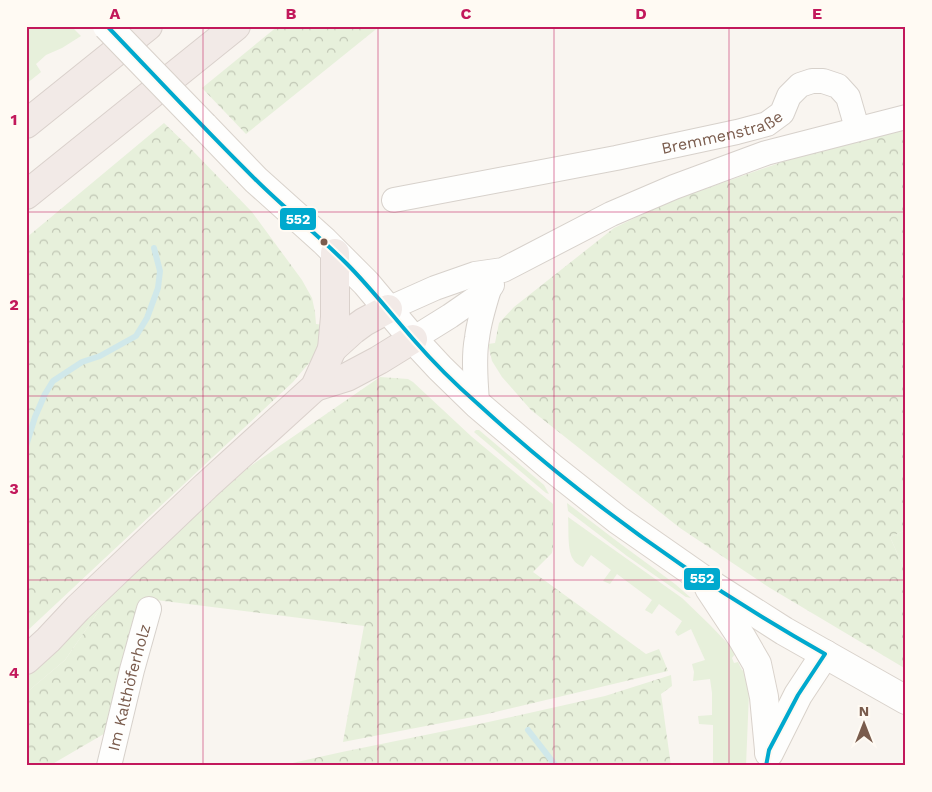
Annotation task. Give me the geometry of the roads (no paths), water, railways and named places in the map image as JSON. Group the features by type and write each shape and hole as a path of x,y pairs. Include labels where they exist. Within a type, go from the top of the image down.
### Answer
{"highway":[{"path":"26,124 148,26"},
{"path":"26,195 236,26"},
{"path":"26,660 206,486 315,387 332,349 335,317 335,253"},
{"path":"332,349 364,322 388,309"},
{"path":"315,387 347,377 413,338"}],"main road":[{"path":"107,26 256,180 366,283 440,368 477,404 551,467 618,520 704,580 784,631 906,700"},
{"path":"704,580 757,664 764,697 767,758"},
{"path":"767,758 798,694 825,654"}],"street":[{"name":"Bremmenstraße","path":"394,200 616,158 767,124 782,113 790,96 800,85 812,81 823,81 838,86 848,97 857,128"},
{"path":"388,309 435,288 475,274 503,270 606,216 674,187 766,153 906,116"},
{"path":"413,338 450,316 489,289 503,270"},
{"path":"477,404 476,339 489,289"},
{"name":"Im Kalthöferholz","path":"109,766 149,609"}],"waterway":[{"path":"26,446 35,417 53,381 82,362 100,356 136,336 147,318 158,288 160,271 154,248"},
{"path":"528,730 556,766"}]}
